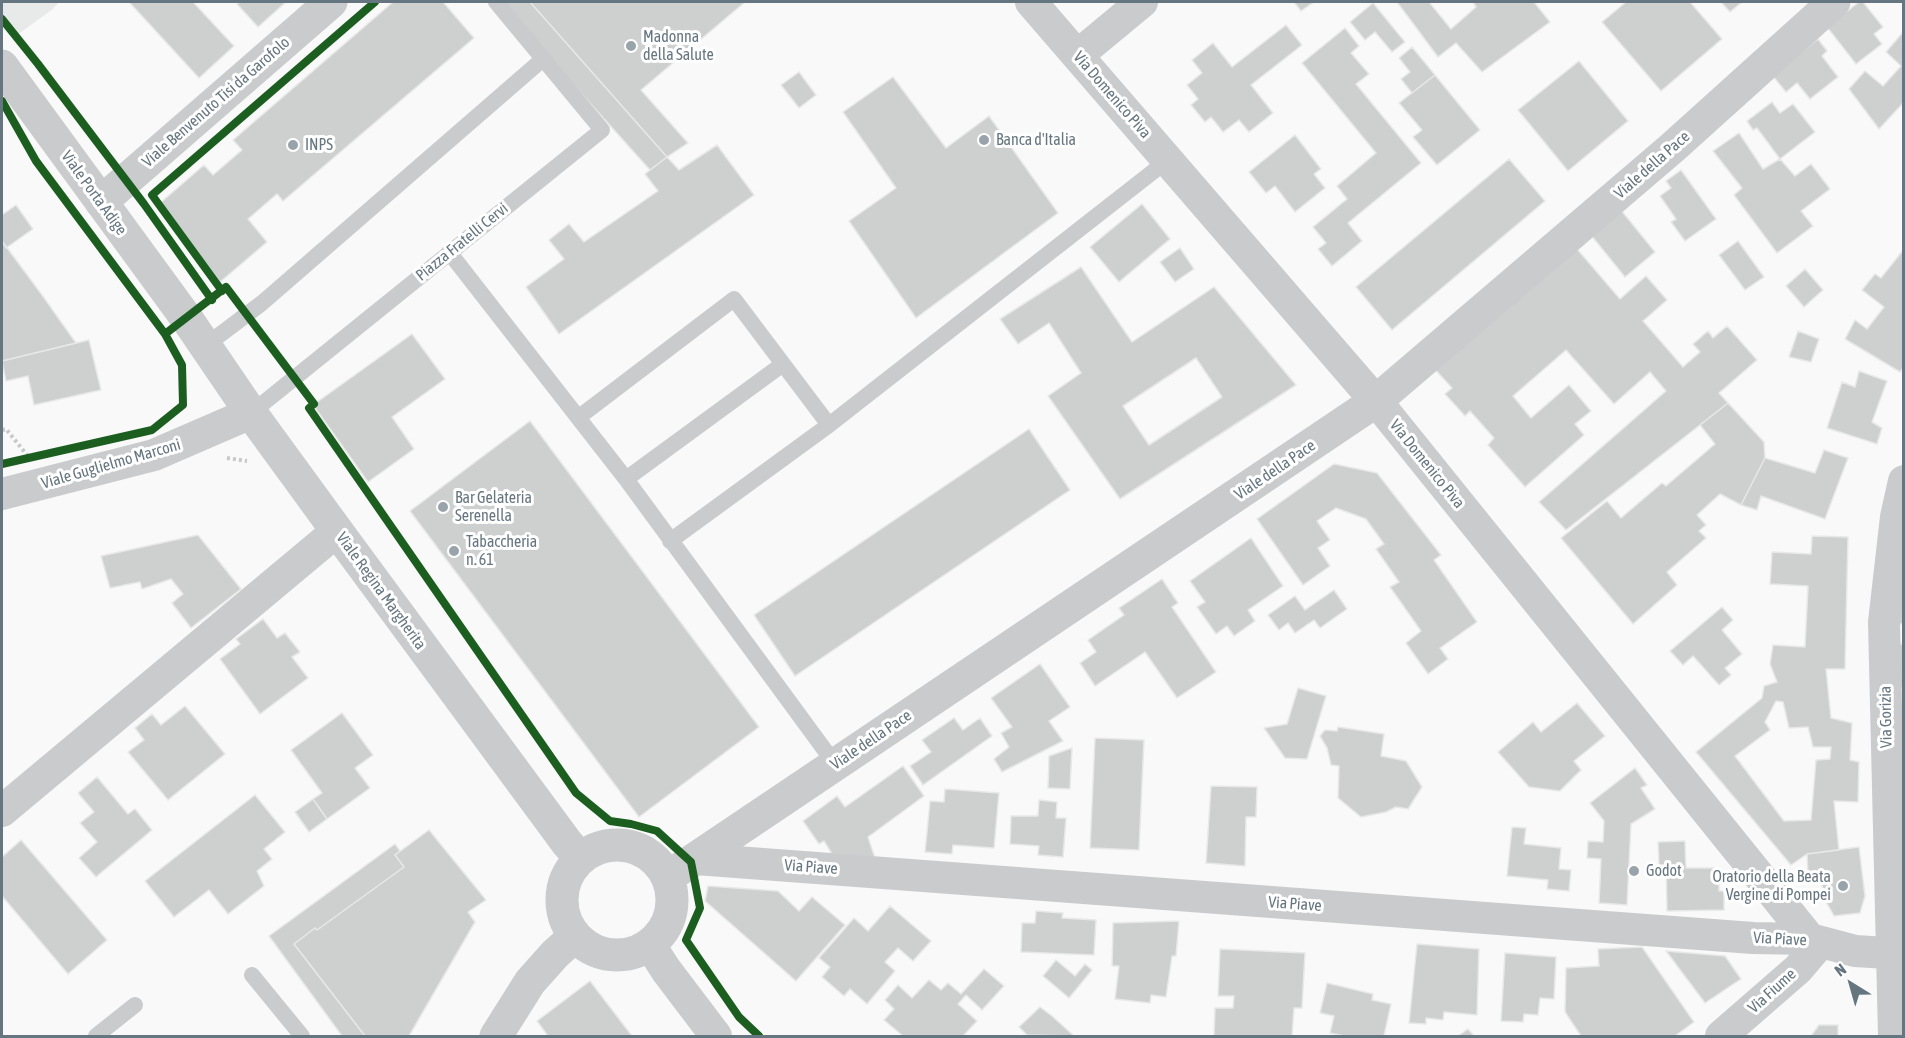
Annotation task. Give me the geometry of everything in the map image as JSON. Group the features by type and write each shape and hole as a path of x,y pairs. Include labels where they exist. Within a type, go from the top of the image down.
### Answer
{"street":[{"name":"Viale Benvenuto Tisi da Garofolo","path":"101,202 331,2"},
{"name":"Via Domenico Piva","path":"1031,2 1376,401 1815,941"},
{"path":"1078,55 1142,2"},
{"name":"Viale della Pace","path":"668,877 1376,401 1672,148 1834,2"},
{"name":"Viale Porta Adige","path":"2,66 101,202 199,309"},
{"name":"Viale Regina Margherita","path":"199,309 205,346 251,413 580,858"},
{"name":"Viale Guglielmo Marconi","path":"2,494 153,455 251,413"},
{"name":"Via Gorizia","path":"1894,1036 1898,954 1884,622 1896,517 1904,481"},
{"path":"2,811 337,531"},
{"path":"612,844 629,845 645,851 659,862 668,877 673,895 671,914 663,931 650,945 635,952 619,956 588,947 575,936 566,922 562,905 563,888 569,872 580,858 595,849 612,844"},
{"name":"Via Piave","path":"696,859 1815,941 1855,951 1898,954"},
{"path":"496,1036 530,982 575,936"},
{"name":"Via Fiume","path":"1721,1036 1797,969 1815,941"},
{"path":"650,945 716,1036"}],"lane":[{"name":"Piazza Fratelli Cervi","path":"251,413 602,130 496,2"},
{"path":"205,346 246,315 543,59"},
{"path":"670,541 829,424 1168,160"},
{"path":"449,252 626,479 835,764"},
{"path":"579,417 734,299 829,424"},
{"path":"626,479 783,364"},
{"path":"252,975 302,1036"},
{"path":"105,1034 135,1005"}],"path":[{"path":"215,281 222,291"},
{"path":"199,309 225,287 314,404 309,408 576,793 610,821 657,831"},
{"path":"199,309 205,290"},
{"path":"2,430 6,429 28,457 19,459"},
{"path":"694,950 686,940 700,908"}],"shaded area":[{"path":"2,2 59,2 17,35 2,14"}],"building":[{"path":"193,2 234,46 199,78 130,3"},
{"path":"240,2 286,2 258,27 237,4"},
{"name":"INPS","path":"393,2 443,2 474,38 283,201 277,194 248,219 267,242 220,282 159,204 204,165 213,175 242,150 233,140"},
{"path":"499,2 530,2 667,157 650,170"},
{"name":"Madonna della Salute","path":"530,2 745,2 641,90 688,143 667,157"},
{"path":"1294,2 1314,2 1301,11"},
{"path":"1397,2 1429,2 1451,29 1476,7 1473,2 1534,2 1550,22 1482,72 1456,43 1438,57"},
{"path":"1626,2 1690,2 1722,39 1661,91 1602,22"},
{"path":"1721,2 1742,2 1730,12"},
{"path":"1859,2 1863,2 1883,27 1874,34 1882,44 1856,64 1827,27"},
{"path":"1373,3 1405,42 1392,52 1375,32 1365,40 1350,22"},
{"path":"1286,25 1302,45 1251,85 1273,113 1249,132 1239,120 1223,132 1211,117 1205,122 1191,105 1198,99 1187,85 1202,73 1192,60 1213,43 1232,67"},
{"path":"1345,28 1359,46 1351,53 1369,74 1356,84 1421,163 1348,223 1362,241 1332,266 1318,249 1326,243 1313,227 1347,199 1337,186 1376,153 1302,63"},
{"path":"1904,31 1904,102 1879,129 1849,89 1865,71 1883,86 1901,66 1886,52"},
{"path":"1818,39 1827,51 1822,56 1838,77 1810,99 1797,83 1786,92 1772,75"},
{"path":"1412,47 1435,75 1412,93 1401,79 1410,72 1399,58"},
{"path":"1579,61 1628,121 1568,171 1518,110"},
{"path":"799,72 816,95 799,108 781,85"},
{"path":"1435,75 1480,130 1437,165 1413,137 1422,130 1399,103"},
{"path":"893,77 946,148 989,116 1058,213 916,318 849,221 896,188 843,112"},
{"path":"1772,102 1780,113 1793,104 1815,132 1780,159 1757,128 1753,130 1747,121"},
{"path":"1739,133 1763,169 1780,159 1795,176 1811,164 1830,189 1801,211 1813,226 1777,253 1734,195 1742,188 1713,151"},
{"path":"1295,135 1321,169 1314,174 1325,188 1295,212 1275,186 1266,193 1249,172"},
{"path":"717,145 754,195 559,334 526,287 564,259 549,240 569,224 584,242 658,191 645,174 667,157 679,170"},
{"path":"1509,159 1545,201 1392,330 1356,287"},
{"path":"1681,170 1716,219 1685,241 1671,222 1676,219 1660,196 1671,188 1666,181"},
{"path":"1142,204 1170,239 1119,282 1090,247"},
{"path":"1616,204 1655,252 1625,277 1586,229"},
{"path":"16,205 33,229 6,248 2,241 2,215"},
{"path":"2,241 42,295 76,343 2,361"},
{"path":"1738,241 1764,277 1745,290 1719,255"},
{"path":"1571,242 1620,299 1646,276 1667,300 1643,321 1683,367 1700,352 1693,344 1708,331 1713,338 1727,326 1757,360 1719,393 1728,403 1566,530 1539,502 1666,391 1650,372 1614,404 1566,350 1513,396 1531,418 1569,385 1591,411 1575,424 1584,435 1525,487 1488,445 1494,438 1470,411 1465,416 1445,394 1452,388 1431,365"},
{"path":"1180,248 1194,269 1175,282 1160,262"},
{"path":"1904,249 1904,367 1900,372 1845,339 1855,320 1867,329 1884,307 1862,290 1875,274 1881,278"},
{"path":"1081,267 1132,342 1214,287 1296,385 1120,499 1048,396 1081,373 1049,323 1018,344 1000,319","holes":["1196,358 1222,397 1149,445 1123,406"]},
{"path":"1805,269 1823,290 1804,307 1786,286"},
{"path":"1798,331 1819,339 1811,362 1789,357"},
{"path":"412,334 445,379 392,417 414,449 368,482 313,405"},
{"path":"89,340 101,390 34,405 28,376 6,381 2,361"},
{"path":"1859,371 1887,381 1872,422 1882,428 1877,444 1827,428 1842,382 1855,387"},
{"path":"1728,403 1764,442 1765,458 1741,505 1720,494 1697,515 1706,525 1699,531 1706,538 1667,572 1677,585 1633,624 1561,538 1607,501 1621,518 1662,483 1666,486 1715,444 1700,425"},
{"path":"530,421 759,727 639,817 410,511"},
{"path":"1029,429 1070,490 795,676 754,615"},
{"path":"1824,450 1848,458 1825,519 1761,496 1757,510 1741,505 1765,458 1815,473"},
{"path":"1334,464 1377,473 1441,555 1434,560 1477,622 1440,648 1448,659 1428,674 1406,643 1421,631 1390,587 1399,582 1376,549 1384,544 1366,519 1336,508 1317,521 1330,540 1318,548 1330,566 1303,585 1257,519"},
{"path":"198,535 241,589 191,628 172,603 183,594 171,579 142,589 140,582 110,588 101,556"},
{"path":"1812,536 1848,537 1845,669 1826,669 1831,718 1852,723 1850,760 1859,762 1858,802 1834,801 1839,850 1807,854 1791,865 1696,752 1762,698 1764,686 1777,682 1770,664 1773,645 1805,647 1808,586 1770,584 1772,552 1811,554","holes":["1776,701 1783,702 1789,728 1808,727 1813,747 1831,747 1830,759 1816,760 1811,820 1784,821 1735,756 1770,730 1765,722"]},
{"path":"1251,538 1283,586 1248,610 1255,621 1234,636 1227,626 1216,634 1197,607 1205,602 1190,581"},
{"path":"1162,579 1178,603 1172,607 1216,672 1177,698 1145,652 1095,686 1080,663 1096,652 1088,640 1124,615 1119,608"},
{"path":"1334,590 1347,609 1320,628 1314,620 1295,633 1288,623 1279,630 1268,615 1295,596 1305,610"},
{"path":"1897,593 1904,593 1904,624 1898,624"},
{"path":"1722,607 1733,620 1722,630 1742,654 1725,668 1731,675 1719,685 1693,656 1683,665 1670,651"},
{"path":"263,619 277,638 285,633 300,652 292,657 308,678 260,714 220,659 240,644 236,639"},
{"path":"1903,644 1904,687 1888,688 1887,645"},
{"path":"1040,664 1070,707 1049,721 1063,741 1002,772 994,759 1009,747 1001,733 1012,727 991,698"},
{"path":"1298,688 1326,696 1307,759 1285,758 1264,728 1287,724"},
{"path":"1577,703 1605,736 1574,761 1581,770 1560,791 1529,787 1498,752 1533,722 1541,732"},
{"path":"185,706 225,754 168,800 128,752 144,740 135,728 152,714 161,725"},
{"path":"342,713 373,755 355,768 370,788 327,819 313,799 322,793 291,750"},
{"path":"954,718 963,730 980,718 992,736 923,785 910,766 931,752 922,740"},
{"path":"1338,727 1384,734 1381,756 1406,761 1422,787 1408,809 1396,807 1386,812 1361,817 1338,798 1339,766 1331,765 1327,748 1320,736 1325,730 1337,731"},
{"path":"1095,738 1144,740 1139,850 1090,848"},
{"path":"1072,748 1070,789 1048,788 1049,756"},
{"path":"903,766 924,796 868,837 875,858 832,854 824,841 819,844 803,821 837,796 845,807"},
{"path":"1635,768 1647,785 1641,788 1655,809 1631,824 1627,905 1599,903 1601,859 1587,858 1588,841 1603,842 1604,821 1590,803"},
{"path":"97,777 128,814 135,809 152,830 96,877 79,858 97,842 80,823 94,812 78,793"},
{"path":"1211,786 1257,787 1256,817 1246,817 1245,866 1206,863"},
{"path":"945,789 999,793 994,848 953,845 952,854 925,852 930,801 944,802"},
{"path":"255,795 285,832 264,849 272,859 257,871 264,886 228,914 209,890 174,917 145,881"},
{"path":"313,799 327,819 309,832 295,812"},
{"path":"1039,800 1057,802 1056,818 1066,818 1063,857 1038,855 1039,846 1010,844 1011,816 1038,816"},
{"path":"1512,827 1526,828 1524,844 1561,848 1559,869 1571,870 1569,891 1547,889 1548,880 1507,876"},
{"path":"429,830 486,900 468,912 475,922 409,1036 365,1036 294,944 404,867 395,855"},
{"path":"21,840 107,940 68,974 2,896 2,857"},
{"path":"1685,841 1686,868 1719,868 1719,891 1724,891 1724,910 1667,911 1666,865 1659,865 1658,842"},
{"path":"395,844 400,851 395,855 404,867 294,944 365,1036 342,1036 269,936"},
{"name":"Oratorio della Beata Vergine di Pompei","path":"1859,847 1865,896 1860,913 1834,916 1825,900 1820,875 1808,876 1807,854"},
{"path":"708,886 778,891 799,911 812,897 845,925 796,981 705,901"},
{"path":"890,906 931,941 913,961 898,948 885,962 895,971 867,1004 850,989 844,996 822,977 830,967 819,958 854,918 868,931"},
{"path":"1036,911 1063,913 1062,918 1096,920 1094,955 1021,952 1022,923 1035,923"},
{"path":"1179,921 1176,956 1172,956 1166,997 1151,995 1150,1003 1115,999 1119,966 1112,966 1113,923"},
{"path":"1417,944 1479,949 1477,1015 1444,1012 1443,1020 1426,1018 1426,1024 1409,1023"},
{"path":"1642,947 1694,1022 1675,1036 1581,1036 1565,1012 1566,968 1599,966 1598,949"},
{"path":"1220,949 1305,953 1302,1008 1294,1008 1292,1036 1214,1036 1215,1008 1233,1008 1234,996 1218,996"},
{"path":"1666,951 1725,956 1741,979 1705,1003"},
{"path":"1505,953 1556,957 1554,999 1540,998 1538,1015 1524,1014 1523,1022 1501,1021"},
{"path":"1056,960 1075,976 1085,964 1092,970 1069,998 1043,976"},
{"path":"984,969 1004,986 982,1010 966,995 958,1004 977,1021 963,1036 903,1036 884,1020 894,1009 885,1000 898,985 912,998 929,980 941,990 948,983 961,994"},
{"path":"590,981 632,1036 548,1036 537,1021"},
{"path":"1327,983 1373,994 1372,1000 1391,1004 1384,1036 1345,1036 1330,1033 1334,1016 1320,1013"},
{"path":"1040,1007 1074,1036 1027,1035 1019,1027"},
{"path":"1819,1025 1838,1025 1838,1036 1811,1036"},
{"path":"1468,1029 1474,1036 1458,1036"}],"cycle path":[{"path":"222,291 152,195 375,2"},
{"path":"2,19 144,204 212,300"},
{"path":"2,101 36,161 165,334 182,365 183,405 152,430 2,464"},
{"path":"165,334 226,287 314,404 309,408 576,793 610,821 657,831 691,862 700,908 686,940 739,1017 759,1036"}],"place":[{"name":"Madonna della Salute","path":"631,46"},
{"name":"Banca d'Italia","path":"984,140"},
{"name":"INPS","path":"293,145"},
{"name":"Bar Gelateria Serenella","path":"443,507"},
{"name":"Tabaccheria n. 61","path":"454,551"},
{"name":"Godot","path":"1634,871"},
{"name":"Oratorio della Beata Vergine di Pompei","path":"1843,886"}]}
